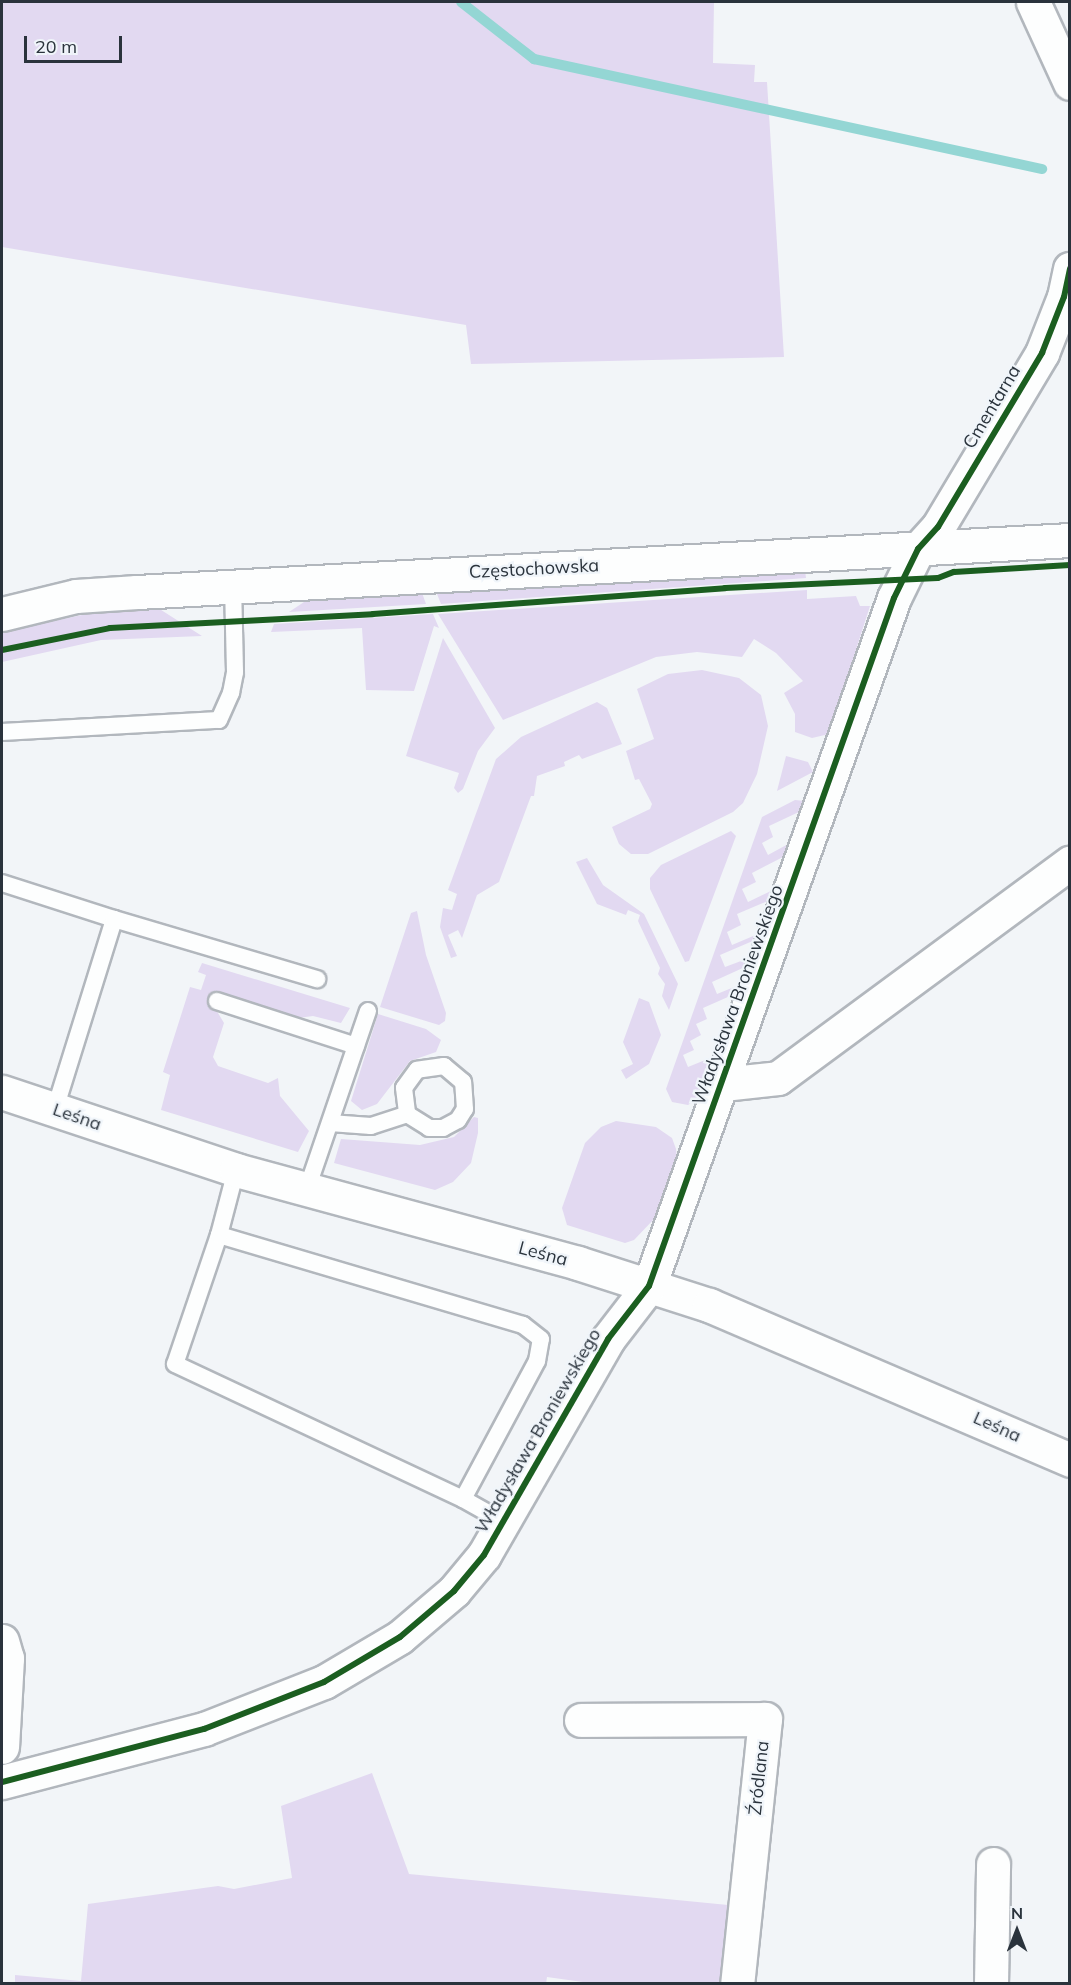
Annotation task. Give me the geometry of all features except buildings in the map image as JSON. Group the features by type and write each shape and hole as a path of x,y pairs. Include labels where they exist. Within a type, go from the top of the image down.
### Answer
{"street":[{"path":"1033,2 1070,82"},
{"name":"Cmentarna","path":"918,549 938,527 1044,350 1070,268"},
{"name":"Częstochowska","path":"2,614 76,596 1070,540"},
{"name":"Władysława Broniewskiego","path":"2,1782 204,1729 324,1682 400,1637 454,1591 484,1554 608,1339 649,1286 723,1084 894,598 918,549"},
{"name":"Władysława Broniewskiego","path":"723,1084 778,1078 1070,863"},
{"name":"Leśna","path":"2,1092 236,1170 649,1286 709,1305 1070,1460"},
{"path":"2,1641 7,1658 2,1747"},
{"name":"Źródlana","path":"581,1720 765,1719 737,1983"},
{"path":"991,1983 993,1864"}],"lane":[{"path":"2,732 219,720 231,693 235,672 233,586"},
{"path":"2,883 317,979"},
{"path":"55,1109 114,919"},
{"path":"218,1001 356,1046"},
{"path":"307,1189 369,1011"},
{"path":"330,1123 370,1126 407,1114"},
{"path":"236,1170 219,1235 175,1364 463,1499 502,1521"},
{"path":"219,1235 523,1325 541,1339 537,1360 463,1499"}],"shaded area":[{"path":"2,2 714,2 713,63 755,65 754,82 767,82 784,357 471,364 466,325 2,247"},
{"path":"805,570 806,578 441,604 435,589"},
{"path":"421,590 426,604 289,612 310,598"},
{"path":"807,590 807,599 856,596 860,606 870,606 829,734 812,738 795,732 795,714 784,693 803,681 776,653 754,639 742,657 697,652 656,657 503,720 438,614"},
{"path":"158,608 202,636 101,640 2,662 2,632 96,612"},
{"path":"433,614 439,628 434,626 414,691 366,690 362,628 271,632 274,624"},
{"path":"443,638 495,728 478,751 463,789 458,793 454,788 459,773 406,756"},
{"path":"702,670 739,678 761,695 768,726 757,774 743,803 733,812 648,854 631,854 619,844 612,827 650,809 652,804 639,779 635,780 626,751 654,739 637,689 668,674"},
{"path":"597,702 607,708 622,744 582,759 579,755 564,762 565,766 537,776 534,796 531,796 499,882 477,895 462,938 458,930 448,935 457,956 451,958 440,927 443,908 452,910 457,894 448,890 496,759 521,737"},
{"path":"786,756 808,762 813,772 777,791"},
{"path":"795,800 805,801 801,811 769,826 773,837 762,843 768,855 790,843 785,856 752,873 756,882 742,889 748,902 773,890 770,900 737,914 741,925 727,932 732,945 758,934 755,940 720,955 725,967 749,958 745,967 712,982 717,994 739,985 737,993 703,1008 707,1019 696,1024 701,1035 690,1041 694,1050 683,1055 688,1067 715,1056 700,1097 688,1105 672,1102 666,1089 762,817"},
{"path":"731,831 736,836 689,961 685,962 650,889 650,878 661,865"},
{"path":"587,858 603,885 644,914 678,984 669,1010 662,996 665,984 658,974 660,968 638,921 640,915 628,910 626,915 597,904 576,862"},
{"path":"417,911 426,955 446,1013 445,1021 439,1025 380,1007 411,913"},
{"path":"202,963 350,1008 341,1023 313,1016 298,1018 217,992 212,1003 224,1023 213,1057 218,1066 268,1083 278,1078 280,1096 309,1131 298,1152 161,1110 170,1075 163,1072 190,987 201,990 206,975 198,972"},
{"path":"639,998 649,1002 661,1035 649,1064 626,1079 621,1070 633,1064 623,1042"},
{"path":"378,1014 426,1029 441,1040 436,1052 410,1061 377,1104 362,1110 351,1101"},
{"path":"474,1117 478,1118 478,1133 471,1163 453,1182 435,1190 334,1163 341,1139 420,1145 454,1137"},
{"path":"616,1121 656,1127 672,1138 677,1159 655,1218 634,1240 625,1243 567,1225 562,1208 585,1143 601,1127"},
{"path":"372,1773 409,1874 728,1905 720,1983 597,1984 547,1977 546,1984 15,1983 15,1975 81,1981 88,1904 218,1886 234,1889 292,1878 281,1806"}],"waterway":[{"path":"461,2 534,59 1042,169"}],"cycle path":[{"path":"2,1782 204,1729 324,1682 400,1637 454,1591 484,1555 608,1339 649,1286 894,598 918,549 938,527 1042,353 1064,297 1070,269"},
{"path":"2,650 110,628 373,614 725,588 938,578 954,572 1070,565"}]}
